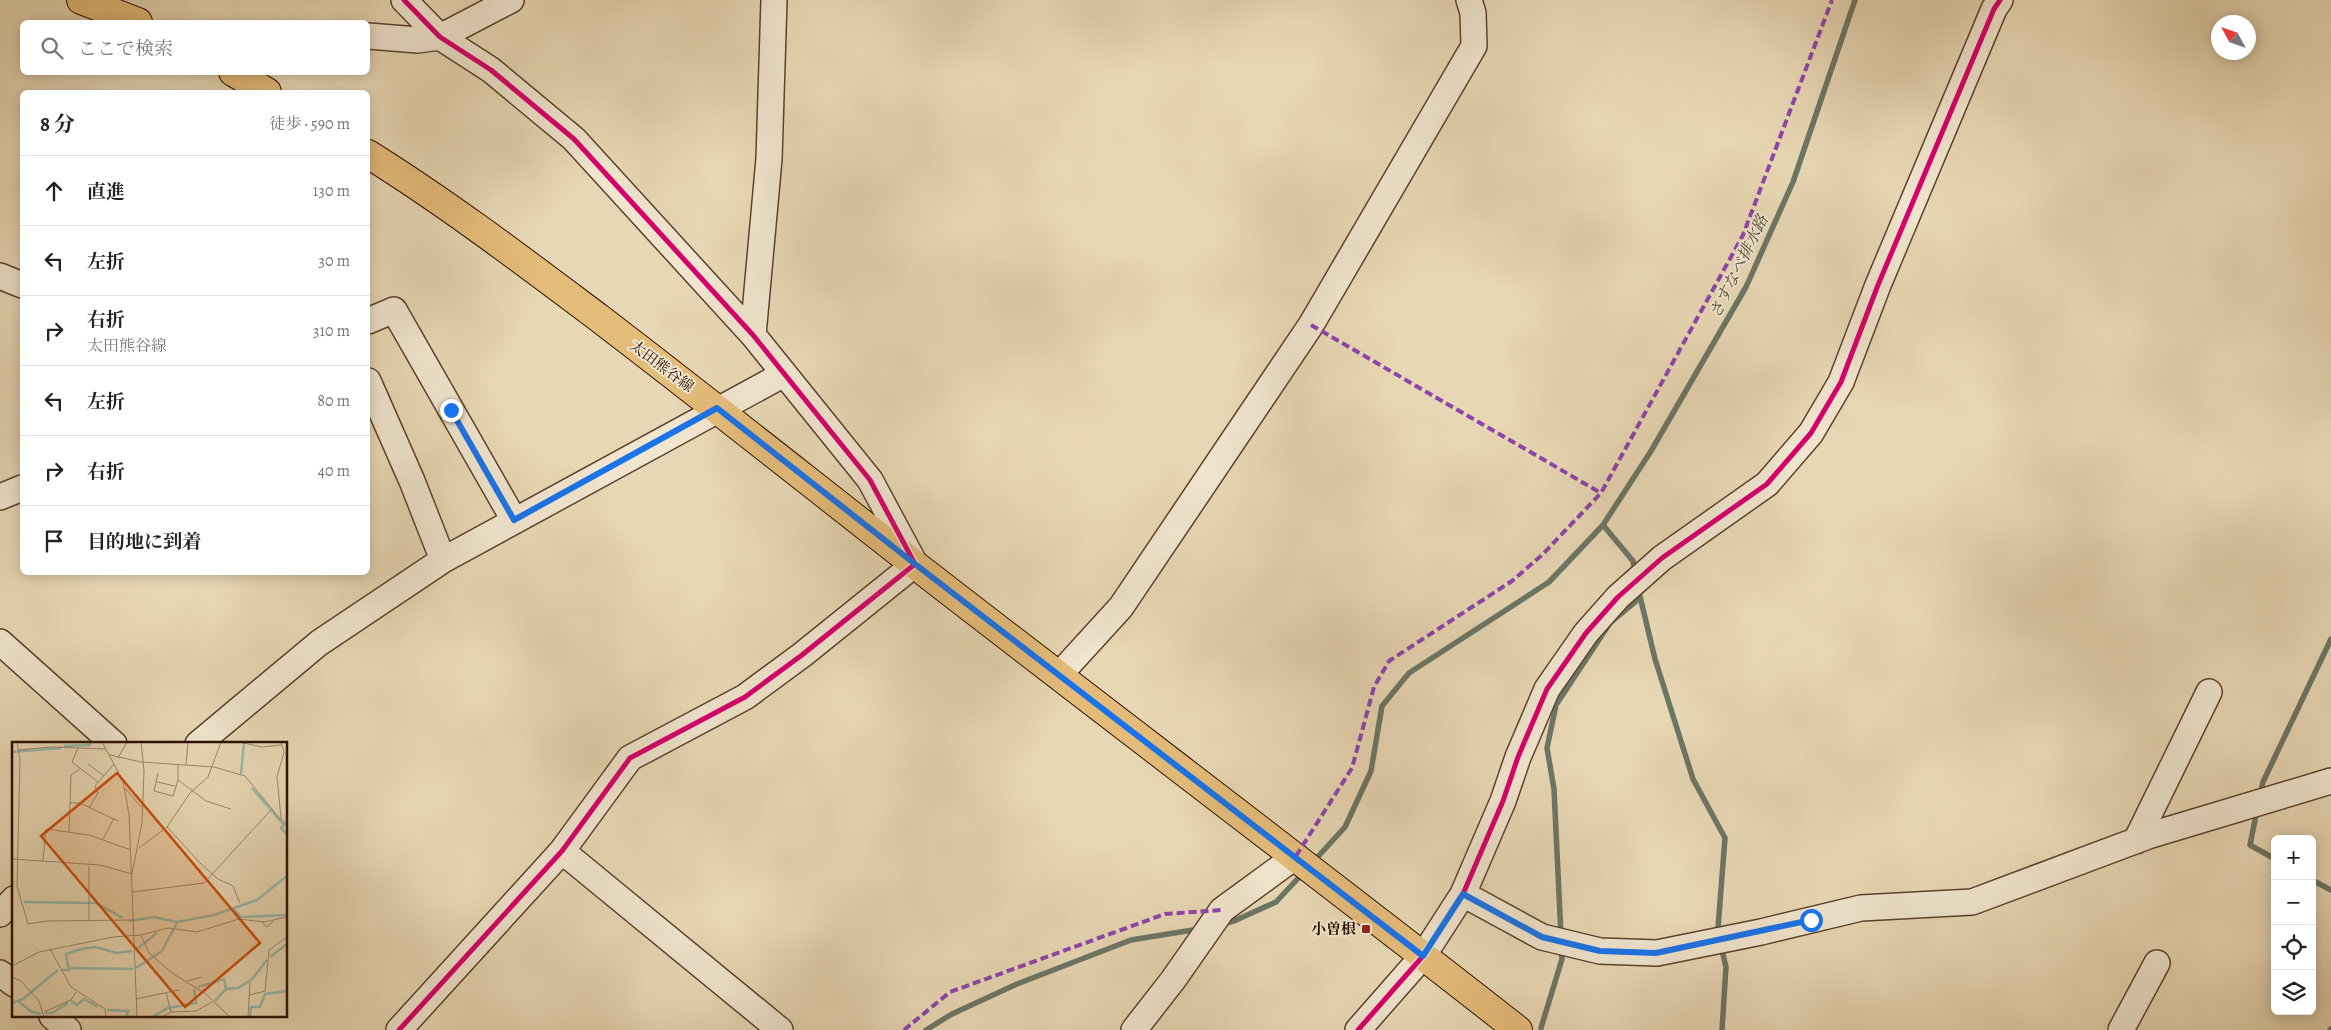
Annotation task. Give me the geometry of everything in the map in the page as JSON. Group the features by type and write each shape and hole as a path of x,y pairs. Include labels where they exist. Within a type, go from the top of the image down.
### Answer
{"main road":[{"path":"81,0 133,20"},
{"path":"238,75 264,90"},
{"name":"太田熊谷線","path":"370,155 414,183 507,249 717,408 915,564 1305,863 1518,1030"}],"street":[{"path":"399,1030 562,851 630,758 744,697 802,655 915,564 870,480 753,335 574,139 491,70 440,37 404,0"},
{"path":"370,36 418,40 440,37 511,0"},
{"path":"753,335 769,159 774,0"},
{"path":"1059,675 1121,607 1311,326 1474,46 1473,13 1469,0"},
{"path":"1358,1030 1423,956 1463,894 1503,801 1518,756 1547,689 1586,633 1626,590 1662,558 1767,484 1811,433 1841,382 1878,285 1994,9 2000,0"},
{"path":"0,276 20,284"},
{"path":"370,320 394,310 514,520"},
{"path":"200,742 319,643 443,560 717,408 784,374"},
{"path":"370,386 412,482 443,560"},
{"path":"0,497 20,489"},
{"path":"0,642 112,742"},
{"path":"2136,841 2209,692"},
{"path":"1463,894 1549,938 1600,951 1656,953 1733,938 1861,908 1972,902 2136,841 2331,781"},
{"path":"562,851 780,1030"},
{"path":"1134,1030 1173,980 1222,910 1305,863"},
{"path":"0,914 12,901"},
{"path":"2121,1030 2157,963"},
{"path":"0,973 12,982"},
{"path":"54,1018 68,1030"}],"waterway":[{"name":"さすなべ排水路","path":"1313,862 1345,827 1371,771 1382,706 1409,673 1549,582 1603,525 1651,451 1746,287 1793,182 1855,0"},
{"path":"1603,525 1633,561 1635,574"},
{"path":"1638,588 1655,659 1693,779 1725,838 1719,935"},
{"path":"1561,936 1554,789 1547,748 1556,705 1610,623 1640,598"},
{"path":"2260,796 2263,782 2331,639"},
{"path":"2257,810 2250,845 2271,857"},
{"path":"1222,924 1234,921 1276,902 1303,873"},
{"path":"2316,882 2331,890"},
{"path":"926,1030 952,1014 1017,984 1131,940 1199,929"},
{"path":"1721,946 1726,967 1722,1030"},
{"path":"1541,1028 1562,959 1561,948"}],"marked path":[{"path":"1296,856 1352,768 1374,687 1389,661 1512,581 1542,555 1601,493 1743,235 1832,0"},
{"path":"1311,325 1601,493"},
{"path":"904,1030 950,992 1165,914 1222,910"}],"cycle path":[{"path":"399,1030 562,851 630,758 745,697 802,655 915,564 870,480 753,335 574,139 491,70 440,37 404,0"},
{"path":"1358,1030 1423,956 1463,894 1503,801 1518,757 1547,689 1586,633 1618,597 1662,558 1767,484 1811,433 1841,382 1878,285 1994,9 2000,0"}],"place":[{"name":"小曽根","path":"1366,929"}],"route":[{"path":"451,410 514,520 717,408 915,564 1299,858 1423,956 1463,894 1542,937 1600,951 1656,953 1811,920"}]}
